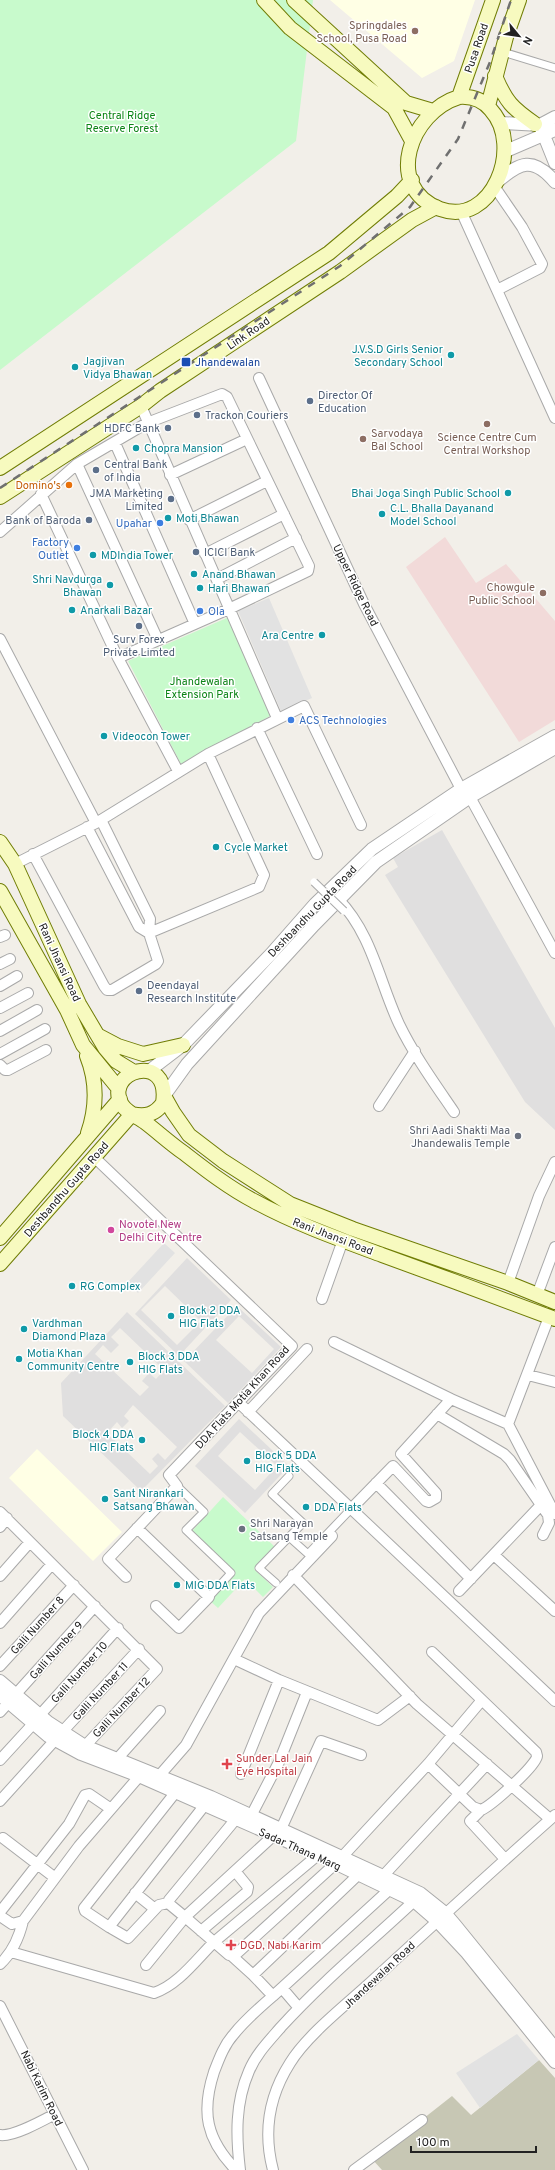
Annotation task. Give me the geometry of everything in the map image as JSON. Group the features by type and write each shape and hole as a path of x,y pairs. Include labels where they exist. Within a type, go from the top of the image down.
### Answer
{"main road":[{"path":"264,0 290,28 394,108 412,141"},
{"path":"294,0 406,104 434,110"},
{"name":"Pusa Road","path":"459,97 493,0"},
{"path":"488,106 495,76 519,0"},
{"path":"495,76 505,98 514,110 539,130"},
{"path":"459,97 474,98 488,106 500,123 506,150 503,168 496,184 475,205 461,211 448,211 436,207 420,196 412,180 409,161 412,141 419,126 434,110 459,97"},
{"name":"Link Road","path":"0,468 329,253 397,196 412,180"},
{"name":"Link Road","path":"0,497 141,406 160,391 340,272 412,220 436,207"},
{"name":"Rani Jhansi Road","path":"0,842 15,864 79,1004 97,1034 116,1061 134,1072"},
{"name":"Rani Jhansi Road","path":"0,891 68,1010 83,1045 120,1094"},
{"path":"97,1034 118,1046 143,1054 183,1045"},
{"path":"83,1045 92,1069 95,1089 94,1115 86,1139"},
{"path":"149,1071 161,1081 164,1088 164,1096 160,1106 154,1112 142,1116 132,1114 124,1107 120,1094 122,1082 134,1072 149,1071"},
{"name":"Deshbandhu Gupta Road","path":"0,1238 86,1139 120,1094"},
{"name":"Rani Jhansi Road","path":"164,1096 189,1135 223,1162 290,1204 353,1229 508,1283 555,1302"},
{"name":"Rani Jhansi Road","path":"132,1114 211,1173 253,1201 286,1217 343,1240 552,1318"},
{"name":"Deshbandhu Gupta Road","path":"0,1264 132,1114"}],"street":[{"path":"503,52 555,68"},
{"path":"506,150 555,120"},
{"path":"500,123 539,130"},
{"path":"539,130 555,163"},
{"path":"497,290 540,268 542,264 496,184 512,169 526,164 538,166 551,177"},
{"path":"461,211 555,418"},
{"name":"Upper Ridge Road","path":"259,378 364,604 466,793 555,953"},
{"path":"0,532 41,494 77,464 147,423 222,394 227,397 296,538 309,566 308,571 231,608 118,658"},
{"path":"141,406 147,423 205,554 231,608 278,718"},
{"path":"170,475 248,440"},
{"path":"115,443 194,624"},
{"path":"77,464 158,640"},
{"path":"190,520 267,481"},
{"path":"41,494 118,658 178,771"},
{"path":"205,554 284,514"},
{"path":"217,579 296,538"},
{"path":"0,639 95,823 150,920 149,933 157,962 112,990 108,990 33,854"},
{"path":"15,864 95,823 208,754 257,728 304,706 362,825"},
{"path":"257,728 317,854"},
{"name":"Deshbandhu Gupta Road","path":"149,1071 183,1045 271,954 315,904 372,849 466,793 555,736"},
{"name":"Deshbandhu Gupta Road","path":"164,1096 187,1064 325,912 376,862 466,793 555,748"},
{"path":"149,933 259,887 263,881 264,875 208,754"},
{"path":"95,823 138,927 149,933"},
{"path":"314,882 344,911"},
{"path":"338,899 353,915 368,945 399,1024 454,1112"},
{"path":"315,904 325,912"},
{"path":"0,964 10,959"},
{"path":"0,986 17,976"},
{"path":"0,1008 28,992"},
{"path":"0,1031 37,1010"},
{"path":"0,1054 45,1029"},
{"path":"0,1065 5,1070 8,1070 46,1050"},
{"path":"379,1106 415,1051"},
{"name":"DDA Flats Motia Khan Road","path":"94,1157 292,1346 169,1476 177,1486"},
{"path":"508,1283 539,1196 555,1162"},
{"path":"322,1299 343,1240"},
{"path":"537,1295 555,1247"},
{"path":"508,1424 552,1318"},
{"path":"334,1342 451,1399 508,1424 555,1514"},
{"path":"248,1412 307,1349"},
{"path":"528,1375 555,1382"},
{"path":"289,1537 308,1554 393,1466 426,1501 431,1502 436,1498 436,1492 401,1454 451,1399"},
{"path":"238,1402 555,1701"},
{"path":"437,1414 504,1454 542,1504 548,1515 549,1523 543,1535"},
{"path":"276,1583 260,1568 303,1523 272,1494 289,1476"},
{"path":"376,1483 471,1579"},
{"path":"126,1577 108,1559 177,1486 205,1513 186,1530 232,1573 179,1628 156,1606"},
{"path":"459,1591 542,1504"},
{"path":"0,1527 3,1515"},
{"path":"3,1515 139,1649"},
{"path":"137,1528 209,1597"},
{"path":"159,1776 186,1745 259,1613 293,1575 332,1536"},
{"path":"0,1576 30,1542"},
{"path":"494,1555 555,1611"},
{"path":"0,1623 52,1564"},
{"path":"293,1575 410,1696 511,1786 553,1817"},
{"name":"Galli Number 8","path":"0,1666 74,1585"},
{"name":"Galli Number 9","path":"0,1712 8,1697 95,1606"},
{"name":"Galli Number 10","path":"0,1760 118,1628"},
{"name":"Galli Number 12","path":"85,1746 158,1669 139,1649"},
{"name":"Galli Number 11","path":"0,1801 139,1649"},
{"path":"432,1652 536,1752 537,1759 534,1764 470,1821 505,1859"},
{"path":"234,1659 307,1692 378,1720 410,1696"},
{"path":"241,1774 279,1680"},
{"name":"Sadar Thana Marg","path":"0,1681 8,1697 36,1720 91,1758 142,1773 159,1776 251,1816 318,1855 384,1875 420,1893 555,2048"},
{"path":"251,1816 279,1762 307,1692"},
{"path":"232,1956 338,1860 428,1764 482,1700"},
{"path":"118,1758 160,1711"},
{"name":"Sadar Thana Marg","path":"58,1736 118,1758 175,1793 235,1820 277,1832 338,1860 357,1876 390,1889 441,1917 466,1953 555,2062"},
{"path":"146,1965 185,1918 277,1832 320,1741 361,1755"},
{"path":"428,1764 473,1807 481,1810"},
{"path":"384,1875 487,1764"},
{"path":"0,1964 11,1952 20,1933 23,1921 54,1877 142,1773"},
{"path":"175,1793 84,1908 85,1911 128,1938 158,1906 168,1903 235,1820"},
{"path":"23,1921 12,1924 2,1916 37,1864 69,1824 85,1795 93,1796 111,1810"},
{"path":"109,1927 204,1806"},
{"name":"Jhandewalan Road","path":"273,2170 267,2132 272,2100 290,2062 320,2029 441,1917 553,1817"},
{"path":"3,1838 54,1877"},
{"path":"11,1952 145,1992 154,1993 163,1990 174,1982 214,1942 318,1855"},
{"path":"201,1931 247,1892 248,1887 235,1871"},
{"path":"253,1975 357,1876"},
{"path":"236,2170 215,2143 209,2129 206,2110 208,2091 219,2058 232,2036 273,1996 390,1889"},
{"path":"135,1893 155,1909"},
{"path":"240,2170 236,2136 239,2101 249,2071 261,2051 299,2008 414,1901"},
{"path":"168,1903 232,1956 273,1996"},
{"path":"282,1988 299,2008"},
{"name":"Nabi Karim Road","path":"2,2013 83,2170"},
{"path":"0,2134 6,2135 54,2114"},
{"path":"354,2170 422,2120"}],"shaded area":[{"name":"Springdales School, Pusa Road","path":"330,0 475,0 454,61 422,78"},
{"path":"445,537 476,583 506,564 555,621 555,720 519,742 406,567"},
{"path":"269,598 312,698 281,711 238,611"},
{"path":"442,830 555,1028 555,1130 525,1102 385,875 398,867 393,858"},
{"path":"164,1243 175,1253 138,1293 127,1283"},
{"path":"187,1258 231,1300 179,1356 135,1314","holes":["165,1286 201,1321 177,1345 141,1310"]},
{"path":"237,1306 281,1347 228,1403 184,1361","holes":["239,1316 274,1349 252,1373 216,1340"]},
{"path":"127,1312 225,1406 141,1491 63,1416 61,1383","holes":["120,1328 164,1370 156,1379 149,1373 142,1381 149,1387 140,1396 95,1354 103,1345 111,1353 119,1345 111,1337","133,1405 177,1447 165,1460 158,1453 152,1459 158,1466 150,1474 107,1433 117,1422 122,1428 129,1421 124,1416"]},
{"path":"239,1419 289,1466 245,1513 195,1466","holes":["240,1432 277,1466 255,1490 218,1456"]},
{"path":"37,1449 122,1532 93,1561 9,1478"},
{"path":"517,2034 539,2060 480,2108 456,2073"},
{"path":"539,2060 555,2078 555,2170 382,2170 372,2159 452,2096 471,2115"}],"green space":[{"name":"Central Ridge Reserve Forest","path":"0,0 313,0 296,141 0,370"},
{"name":"Jhandewalan Extension Park","path":"229,617 272,715 181,764 128,661"},
{"path":"223,1497 275,1547 254,1569 273,1587 263,1597 245,1579 218,1608 209,1600 235,1572 192,1531"}],"railway":[{"path":"0,488 340,266 410,207 458,139 490,62 511,0"}],"place":[{"name":"Springdales School, Pusa Road","path":"415,31"},
{"name":"J.V.S.D Girls Senior Secondary School","path":"451,355"},
{"name":"Jhandewalan","path":"186,362"},
{"name":"Jagjivan Vidya Bhawan","path":"75,367"},
{"name":"Director Of Education","path":"310,401"},
{"name":"Trackon Couriers","path":"197,415"},
{"name":"Science Centre Cum Central Workshop","path":"487,424"},
{"name":"HDFC Bank","path":"168,428"},
{"name":"Sarvodaya Bal School","path":"363,439"},
{"name":"Chopra Mansion","path":"136,448"},
{"name":"Central Bank of India","path":"96,470"},
{"name":"Domino's","path":"69,485"},
{"name":"Bhai Joga Singh Public School","path":"508,493"},
{"name":"JMA Marketing Limited","path":"171,499"},
{"name":"C.L. Bhalla Dayanand Model School","path":"382,514"},
{"name":"Moti Bhawan","path":"168,518"},
{"name":"Bank of Baroda","path":"89,520"},
{"name":"Upahar","path":"160,523"},
{"name":"Factory Outlet","path":"77,548"},
{"name":"ICICI Bank","path":"196,552"},
{"name":"MDIndia Tower","path":"93,555"},
{"name":"Anand Bhawan","path":"194,574"},
{"name":"Shri Navdurga Bhawan","path":"110,585"},
{"name":"Hari Bhawan","path":"200,588"},
{"name":"Chowgule Public School","path":"543,593"},
{"name":"Anarkali Bazar","path":"72,610"},
{"name":"Ola","path":"200,611"},
{"name":"Surv Forex Private Limted","path":"139,626"},
{"name":"Ara Centre","path":"322,635"},
{"name":"ACS Technologies","path":"291,720"},
{"name":"Videocon Tower","path":"104,736"},
{"name":"Cycle Market","path":"216,847"},
{"name":"Deendayal Research Institute","path":"139,991"},
{"name":"Shri Aadi Shakti Maa Jhandewalis Temple","path":"518,1136"},
{"name":"Novotel New Delhi City Centre","path":"111,1230"},
{"name":"RG Complex","path":"72,1286"},
{"name":"Block 2 DDA HIG Flats","path":"171,1316"},
{"name":"Vardhman Diamond Plaza","path":"24,1329"},
{"name":"Motia Khan Community Centre","path":"19,1359"},
{"name":"Block 3 DDA HIG Flats","path":"130,1362"},
{"name":"Block 4 DDA HIG Flats","path":"142,1440"},
{"name":"Block 5 DDA HIG Flats","path":"247,1461"},
{"name":"Sant Nirankari Satsang Bhawan","path":"105,1499"},
{"name":"DDA Flats","path":"306,1507"},
{"name":"Shri Narayan Satsang Temple","path":"242,1529"},
{"name":"MIG DDA Flats","path":"177,1585"},
{"name":"Sunder Lal Jain Eye Hospital","path":"227,1764"},
{"name":"DGD, Nabi Karim","path":"231,1945"}]}
